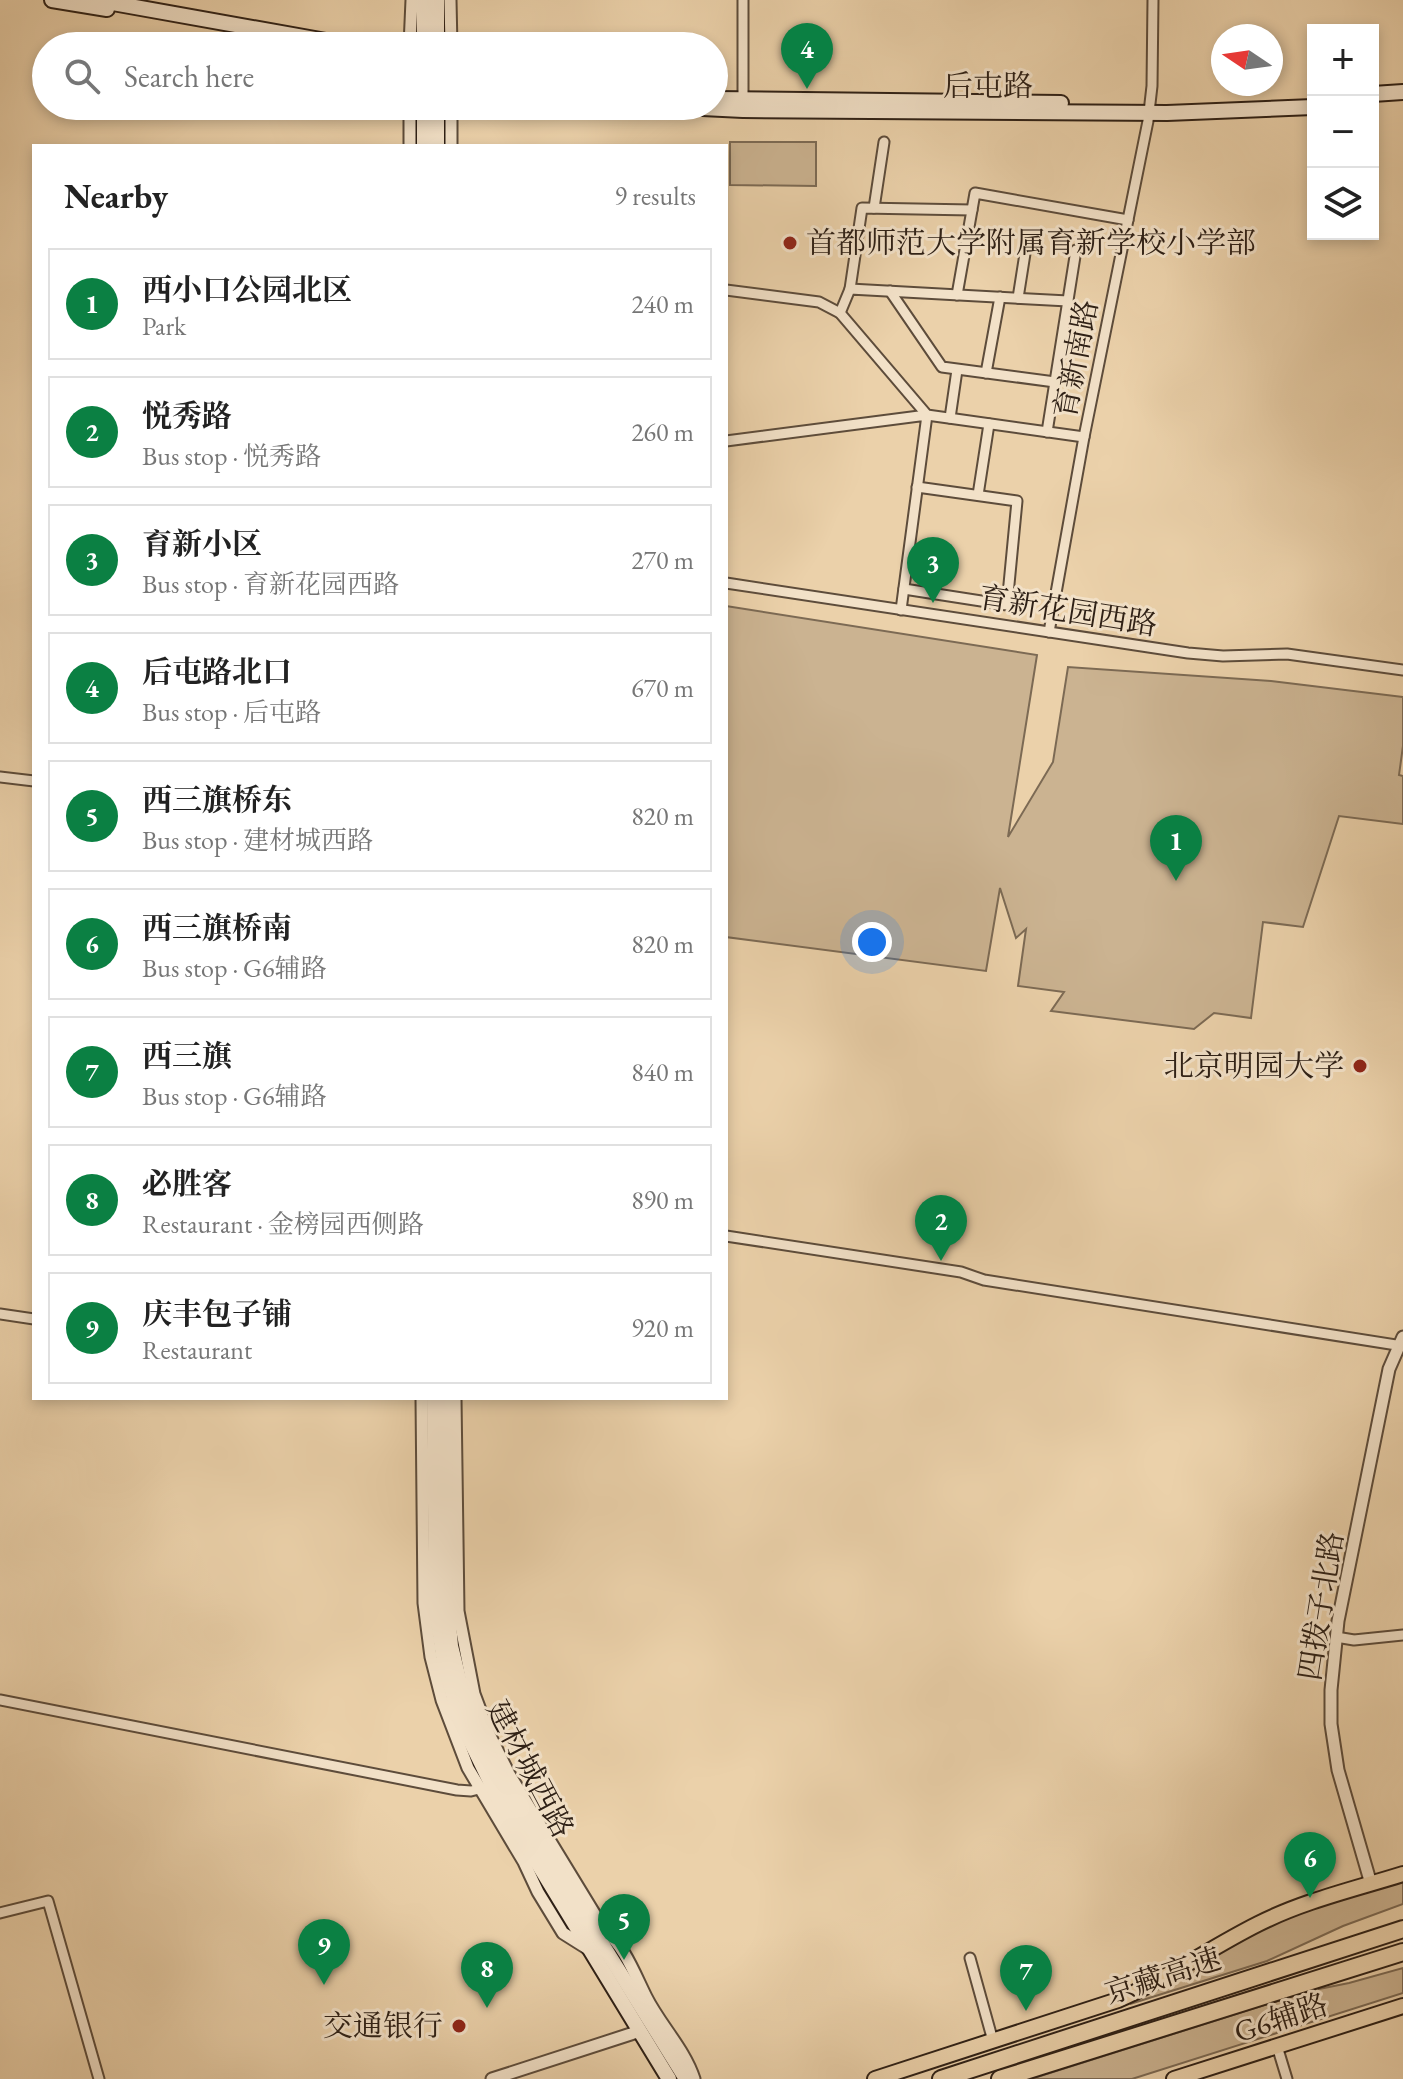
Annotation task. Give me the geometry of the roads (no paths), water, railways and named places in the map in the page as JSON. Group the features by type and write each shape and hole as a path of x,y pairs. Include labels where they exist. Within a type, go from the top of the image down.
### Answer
{"highway":[{"name":"京藏高速","path":"941,2079 1403,1929"},
{"name":"京藏高速","path":"1000,2079 1403,1952"}],"main road":[{"path":"52,0 242,32"},
{"path":"96,0 275,32"},
{"path":"424,0 424,32"},
{"path":"437,0 437,32"},
{"path":"1379,94 1403,92"},
{"name":"后屯路","path":"728,99 1150,108 1307,97"},
{"path":"1379,103 1403,102"},
{"name":"后屯路","path":"728,109 1307,107"},
{"path":"424,120 424,144"},
{"path":"437,120 437,144"},
{"name":"建材城西路","path":"434,1400 435,1590 439,1637 460,1720 490,1785 657,2060 689,2077"},
{"name":"建材城西路","path":"445,1400 446,1591 451,1646 467,1708 485,1751 490,1785 689,2077"},
{"path":"875,2079 1118,2000 1260,1923 1293,1909 1403,1874"},
{"name":"G6辅路","path":"1174,2079 1403,2006"},
{"path":"657,2060 662,2079"}],"street":[{"path":"411,32 412,0"},
{"path":"450,0 451,32"},
{"path":"743,0 743,100"},
{"name":"育新南路","path":"1049,632 1084,437 1150,108 1153,0"},
{"path":"410,120 410,144"},
{"path":"451,120 451,144"},
{"path":"874,208 884,142"},
{"path":"957,295 975,193 1128,220"},
{"path":"840,313 850,289 862,208 972,210"},
{"path":"1018,298 1027,241"},
{"path":"1047,432 1076,250"},
{"path":"850,289 1068,301"},
{"path":"728,290 819,302 840,313 927,415 901,610"},
{"path":"890,291 942,367 1055,382"},
{"path":"986,373 1000,297"},
{"path":"950,418 957,370"},
{"path":"728,441 927,415 1084,437"},
{"path":"978,495 989,424"},
{"path":"904,589 1007,605 1017,501 917,487"},
{"name":"育新花园西路","path":"728,583 1204,655 1287,654 1403,670"},
{"path":"0,777 32,781"},
{"path":"728,1236 961,1272 995,1282 1401,1343"},
{"path":"0,1314 32,1319"},
{"name":"四拨子北路","path":"1371,1884 1335,1755 1331,1690 1336,1637 1389,1369 1401,1343"},
{"name":"建材城西路","path":"422,1400 424,1589 429,1644 447,1716 490,1785"},
{"name":"建材城西路","path":"455,1400 458,1611 474,1694 509,1774 603,1928 613,1937 638,1976 646,1998 689,2077"},
{"path":"1336,1637 1354,1640 1403,1635"},
{"path":"0,1700 457,1790 490,1785"},
{"path":"0,1913 48,1901 99,2079"},
{"path":"970,1958 993,2041"},
{"path":"492,2079 640,2031"},
{"path":"1277,2046 1287,2079"}],"place":[{"name":"后屯路北口","path":"807,89"},
{"name":"首都师范大学附属育新学校小学部","path":"790,243"},
{"name":"育新小区","path":"933,603"},
{"name":"西小口公园北区","path":"1176,881"},
{"name":"北京明园大学","path":"1360,1066"},
{"name":"悦秀路","path":"941,1261"},
{"name":"西三旗桥南","path":"1310,1898"},
{"name":"西三旗桥东","path":"624,1960"},
{"name":"庆丰包子铺","path":"324,1985"},
{"name":"必胜客","path":"487,2008"},
{"name":"西三旗","path":"1026,2011"},
{"name":"交通银行","path":"459,2026"}]}
